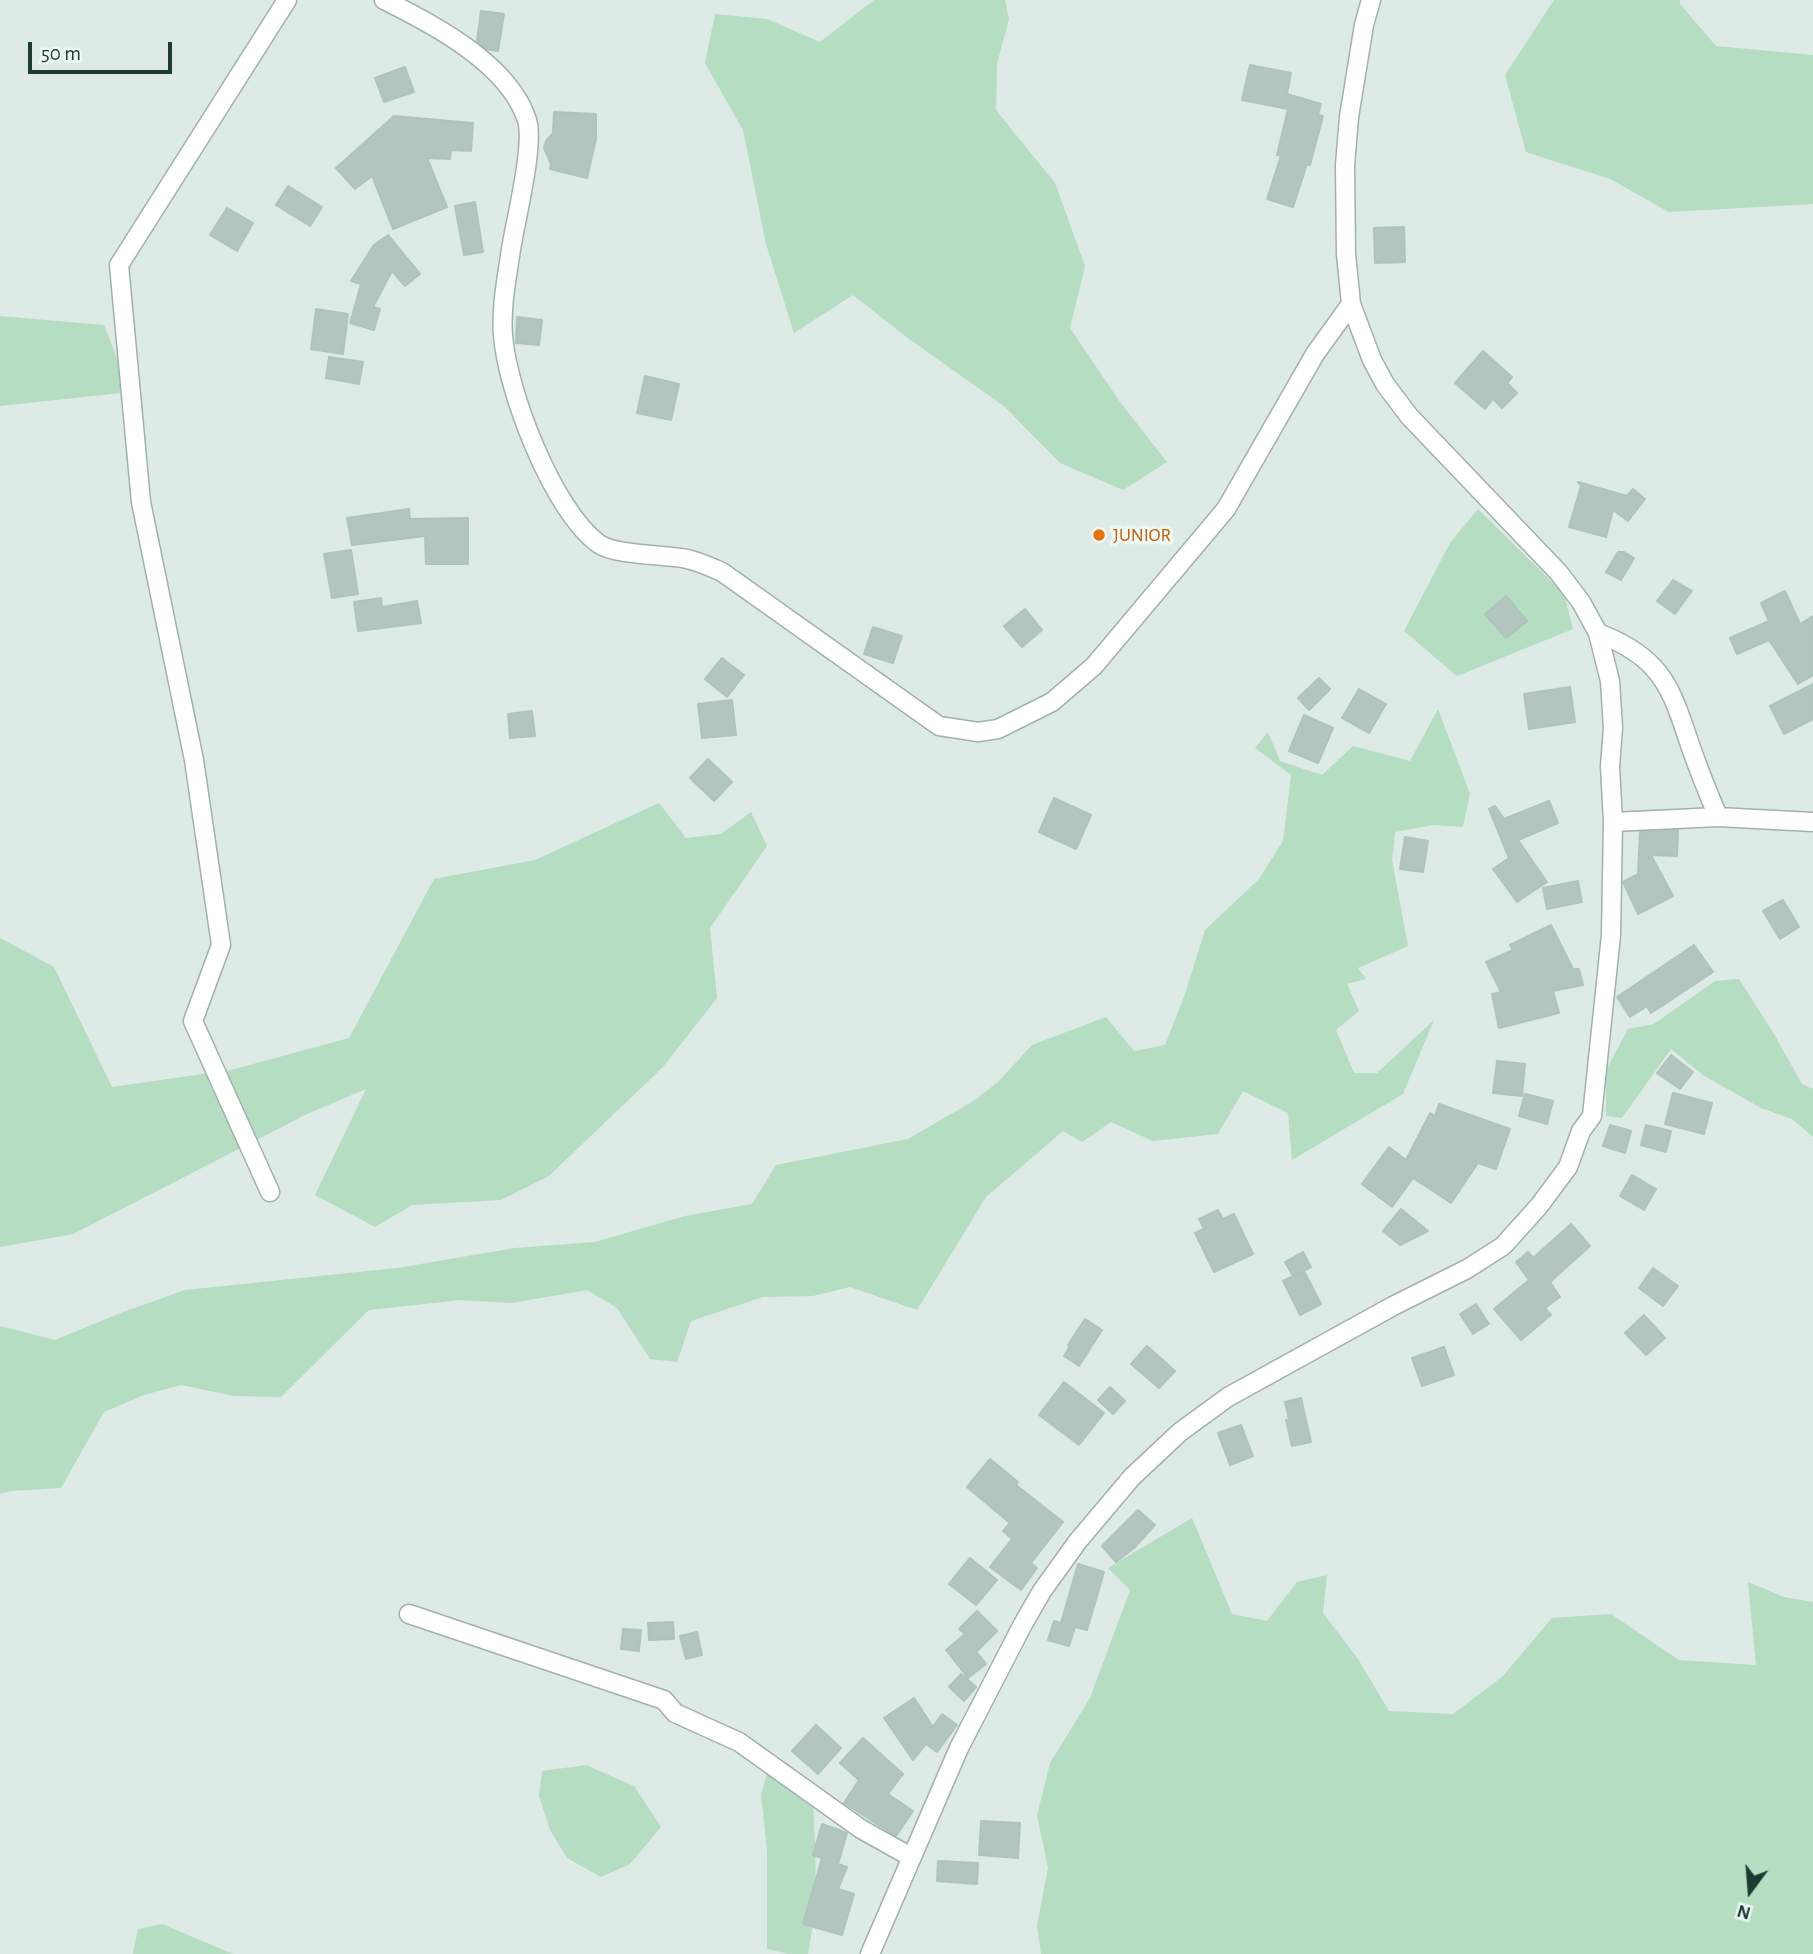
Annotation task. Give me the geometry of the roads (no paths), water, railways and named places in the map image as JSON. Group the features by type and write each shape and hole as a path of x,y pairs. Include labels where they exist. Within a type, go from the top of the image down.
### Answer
{"street":[{"path":"270,1192 193,1021 221,945 194,760 141,502 119,265 288,0"},
{"path":"384,0 471,51 498,74 516,97 527,121 528,147 508,267 503,337 522,413 543,466 572,514 603,547 687,559 722,572 939,726 978,732 998,729 1052,702 1094,666 1226,509 1315,354 1350,304"},
{"path":"870,1954 959,1748 1042,1591 1078,1541 1132,1478 1180,1432 1228,1397 1393,1306 1467,1269 1503,1246 1539,1206 1568,1167 1581,1131 1592,1116 1611,935 1613,822 1610,766 1613,728 1609,674 1598,633 1581,602 1559,573 1409,416 1385,384 1372,360 1350,304 1345,233 1345,165 1349,117 1364,25 1371,0"},
{"path":"1598,633 1639,654 1655,668 1681,718 1717,817"},
{"path":"1613,822 1717,817 1813,822"},
{"path":"409,1614 664,1700 675,1713 738,1742 832,1810 911,1857"}],"place":[{"name":"JUNIOR","path":"1099,535"}]}
